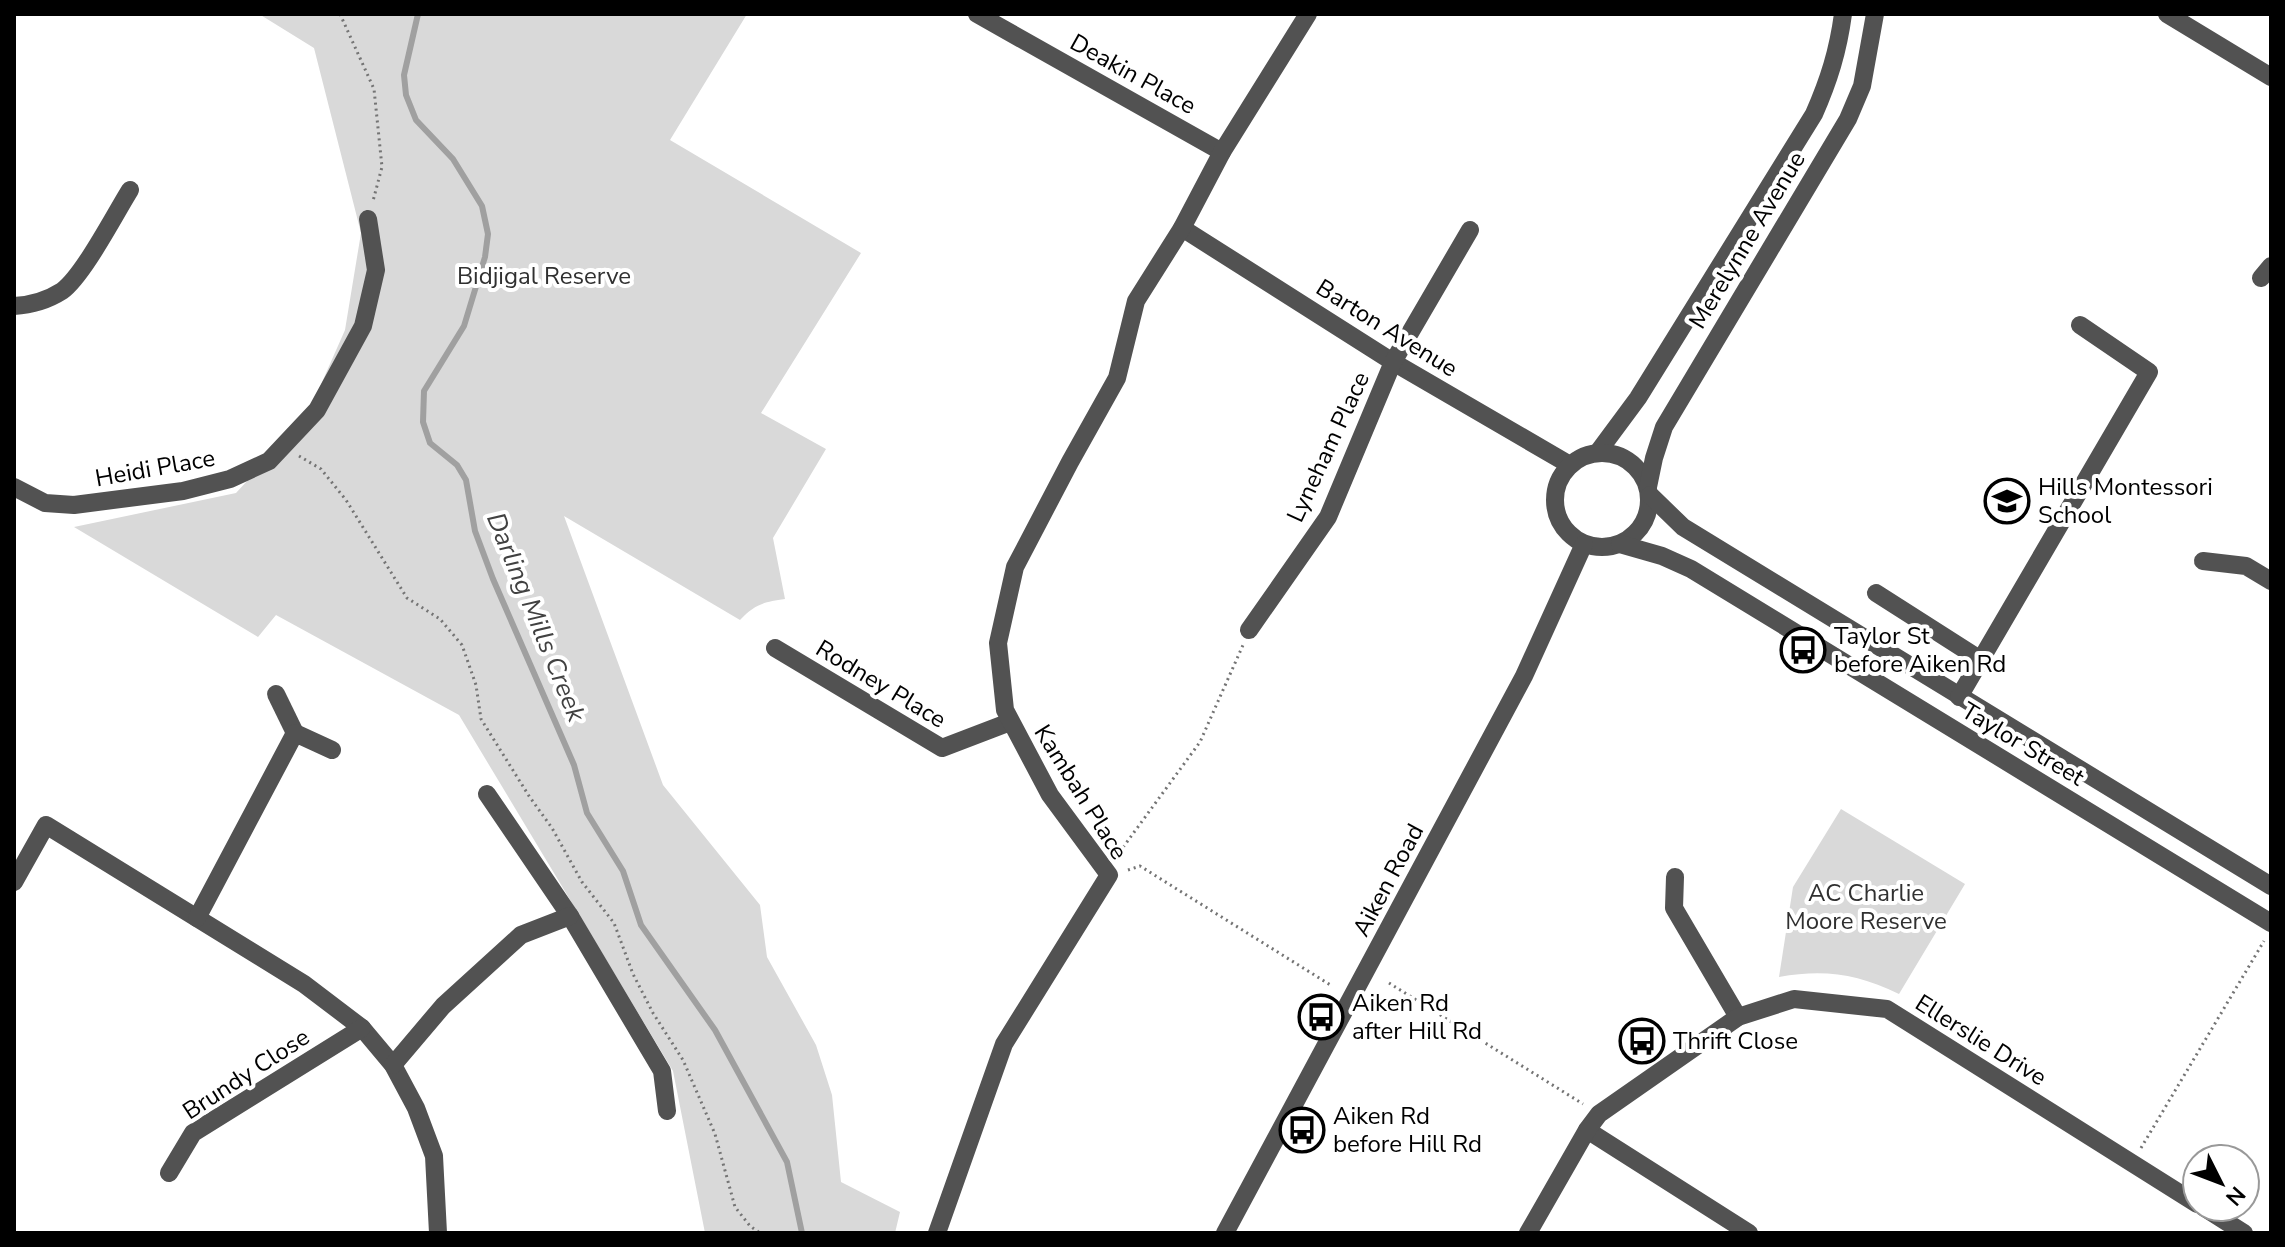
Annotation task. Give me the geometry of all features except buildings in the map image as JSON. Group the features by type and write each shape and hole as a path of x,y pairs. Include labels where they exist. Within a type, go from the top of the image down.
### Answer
{"street":[{"name":"Deakin Place","path":"977,14 1222,152"},
{"name":"Kambah Place","path":"937,1233 1004,1044 1109,875 1050,795 1005,710 998,643 1015,567 1117,378 1136,301 1182,228 1222,152 1308,14"},
{"name":"Merelynne Avenue","path":"1598,452 1638,398 1814,114 1830,76 1840,41 1843,14"},
{"name":"Merelynne Avenue","path":"1649,491 1654,458 1664,427 1848,119 1862,86 1875,14"},
{"path":"2167,14 2271,77"},
{"path":"1830,76 1862,86"},
{"path":"14,306 42,300 65,289 82,268 130,190"},
{"path":"1755,208 1783,226"},
{"name":"Heidi Place","path":"14,487 45,503 74,505 183,491 230,479 269,461 317,410 363,326 376,270 368,219"},
{"name":"Barton Avenue","path":"1182,228 1393,362 1570,465"},
{"name":"Lyneham Place","path":"1249,630 1328,517 1393,362 1470,230"},
{"path":"1959,697 2149,372 2080,325"},
{"path":"1598,452 1615,454 1641,472 1649,491 1649,510 1634,536 1620,544 1596,547 1571,536 1561,524 1555,509 1555,493 1560,478 1570,465 1583,456 1598,452"},
{"name":"Taylor Street","path":"1649,491 1683,527 2271,886"},
{"name":"Aiken Road","path":"1225,1233 1524,676 1584,544"},
{"name":"Taylor Street","path":"1620,544 1662,556 1691,569 2268,930"},
{"path":"2203,561 2246,566 2271,581"},
{"path":"1876,593 1981,660"},
{"name":"Rodney Place","path":"775,648 942,748 1010,722"},
{"path":"276,694 295,733 332,750"},
{"path":"197,918 295,733"},
{"path":"487,794 570,916 662,1071 667,1111"},
{"path":"14,882 46,825 304,984 362,1028 393,1065 416,1108 434,1156 438,1233"},
{"path":"1675,877 1674,908 1738,1017"},
{"path":"393,1065 443,1006 521,935 570,916"},
{"name":"Ellerslie Drive","path":"1528,1233 1599,1114 1738,1017 1794,999 1887,1009 2181,1194"},
{"name":"Brundy Close","path":"169,1173 193,1133 362,1028"},
{"path":"1587,1130 1749,1233"}],"path":[{"path":"340,14 374,89 382,167 368,219"},
{"path":"282,447 321,469 346,500 407,598 440,619 462,645 476,685 481,719 552,828 582,882 614,923 633,974 683,1060 715,1134 735,1207 760,1233"},
{"path":"1109,875 1124,846 1200,742 1249,630"},
{"path":"1109,875 1140,866 1332,986"},
{"path":"2132,1163 2268,930"},
{"path":"1389,983 1599,1114"}],"green space":[{"name":"Bidjigal Reserve","path":"259,14 747,14 670,140 861,253 761,413 826,449 773,538 785,599 760,605 740,620 564,516 663,785 760,905 767,957 816,1045 832,1095 841,1182 900,1212 895,1233 705,1233 673,1071 459,715 276,615 258,637 74,527 236,493 307,416 345,330 361,233 314,48"},
{"name":"AC Charlie Moore Reserve","path":"1841,809 1965,884 1899,994 1840,975 1811,973 1779,977 1793,887"}],"waterway":[{"name":"Darling Mills Creek","path":"418,14 404,75 406,95 416,120 453,159 482,206 488,234 485,257 464,326 424,391 423,422 430,443 457,465 466,480 475,531 574,765 587,813 623,871 641,925 715,1030 787,1162 802,1233"}],"place":[{"name":"Hills Montessori School","path":"2007,501"},
{"name":"Taylor St before Aiken Rd","path":"1803,650"},
{"name":"Aiken Rd after Hill Rd","path":"1321,1017"},
{"name":"Thrift Close","path":"1642,1041"},
{"name":"Aiken Rd before Hill Rd","path":"1302,1130"}]}
